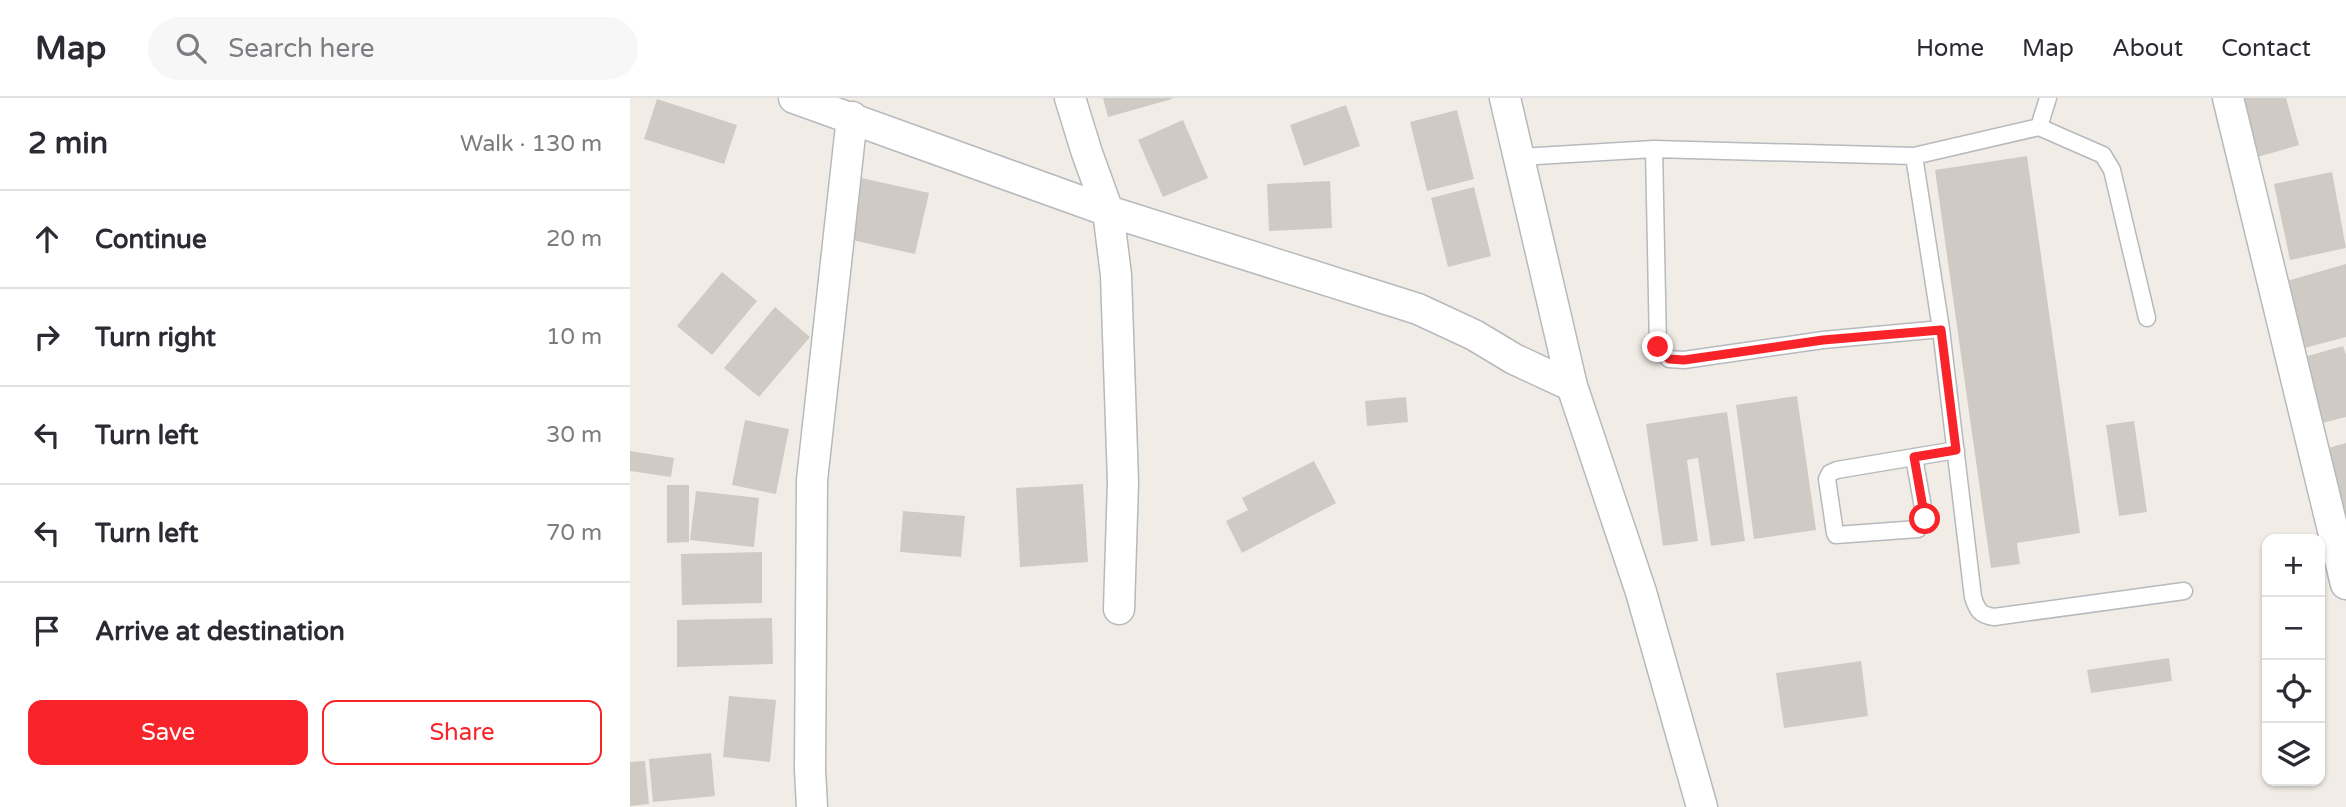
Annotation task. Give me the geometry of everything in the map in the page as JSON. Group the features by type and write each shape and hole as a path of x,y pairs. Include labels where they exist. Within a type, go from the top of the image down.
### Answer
{"street":[{"path":"794,98 1108,211 1418,309 1573,386"},
{"path":"1070,98 1108,211 1116,275 1123,482 1119,609"},
{"path":"1505,98 1573,386 1641,592 1702,807"},
{"path":"2228,98 2346,584"},
{"path":"812,807 812,480 852,117"}],"lane":[{"path":"2039,127 2048,98"},
{"path":"1519,158 1654,149 1914,156 2039,127 2103,155 2112,170 2147,318"},
{"path":"1654,149 1658,347 1669,359 1684,360 1823,340 1941,330"},
{"path":"1914,156 1941,330 1973,597 1977,610 1984,616 1994,617 2184,590"},
{"path":"1914,457 1925,519 1923,525 1918,529 1836,535 1827,479 1830,473 1837,470 1914,457 1956,450"}],"building":[{"path":"1103,98 1172,98 1172,99 1108,117"},
{"path":"2237,98 2286,98 2299,145 2254,158"},
{"path":"657,99 737,125 724,164 644,139"},
{"path":"1346,105 1360,146 1304,166 1290,125"},
{"path":"1457,110 1474,179 1427,191 1410,122"},
{"path":"1183,120 1208,178 1163,197 1138,140"},
{"path":"2027,156 2080,533 2017,543 2020,564 1991,568 1935,170"},
{"path":"2332,172 2346,248 2290,260 2274,184"},
{"path":"857,177 929,193 915,254 843,238"},
{"path":"1330,181 1332,228 1269,231 1267,184"},
{"path":"1474,187 1491,256 1448,267 1431,198"},
{"path":"2346,264 2346,337 2301,349 2283,282"},
{"path":"722,272 757,301 712,355 677,326"},
{"path":"775,307 810,337 759,397 724,368"},
{"path":"2343,346 2346,355 2346,417 2322,423 2304,357"},
{"path":"1797,396 1816,530 1754,539 1736,405"},
{"path":"1406,397 1408,422 1367,426 1365,401"},
{"path":"1727,412 1745,541 1711,546 1698,458 1687,460 1698,541 1663,546 1646,424"},
{"path":"745,420 789,429 776,494 732,485"},
{"path":"2134,421 2147,512 2119,516 2106,425"},
{"path":"2346,443 2346,522 2325,449"},
{"path":"630,451 674,458 671,477 630,471"},
{"path":"1314,461 1336,503 1242,553 1226,521 1248,510 1242,498"},
{"path":"1083,484 1088,562 1020,567 1016,488"},
{"path":"667,485 689,485 689,542 667,543"},
{"path":"696,491 759,498 754,547 690,540"},
{"path":"903,511 965,516 961,557 900,552"},
{"path":"762,552 762,603 682,605 681,554"},
{"path":"772,618 773,664 677,667 677,620"},
{"path":"2169,658 2172,681 2091,693 2087,670"},
{"path":"1861,661 1868,716 1784,728 1776,673"},
{"path":"729,696 776,700 770,762 723,757"},
{"path":"711,753 715,796 653,802 649,759"},
{"path":"645,761 649,804 630,806 630,762"}],"route":[{"path":"1658,347 1669,359 1684,360 1823,340 1941,330 1956,450 1914,457 1925,519"}]}
